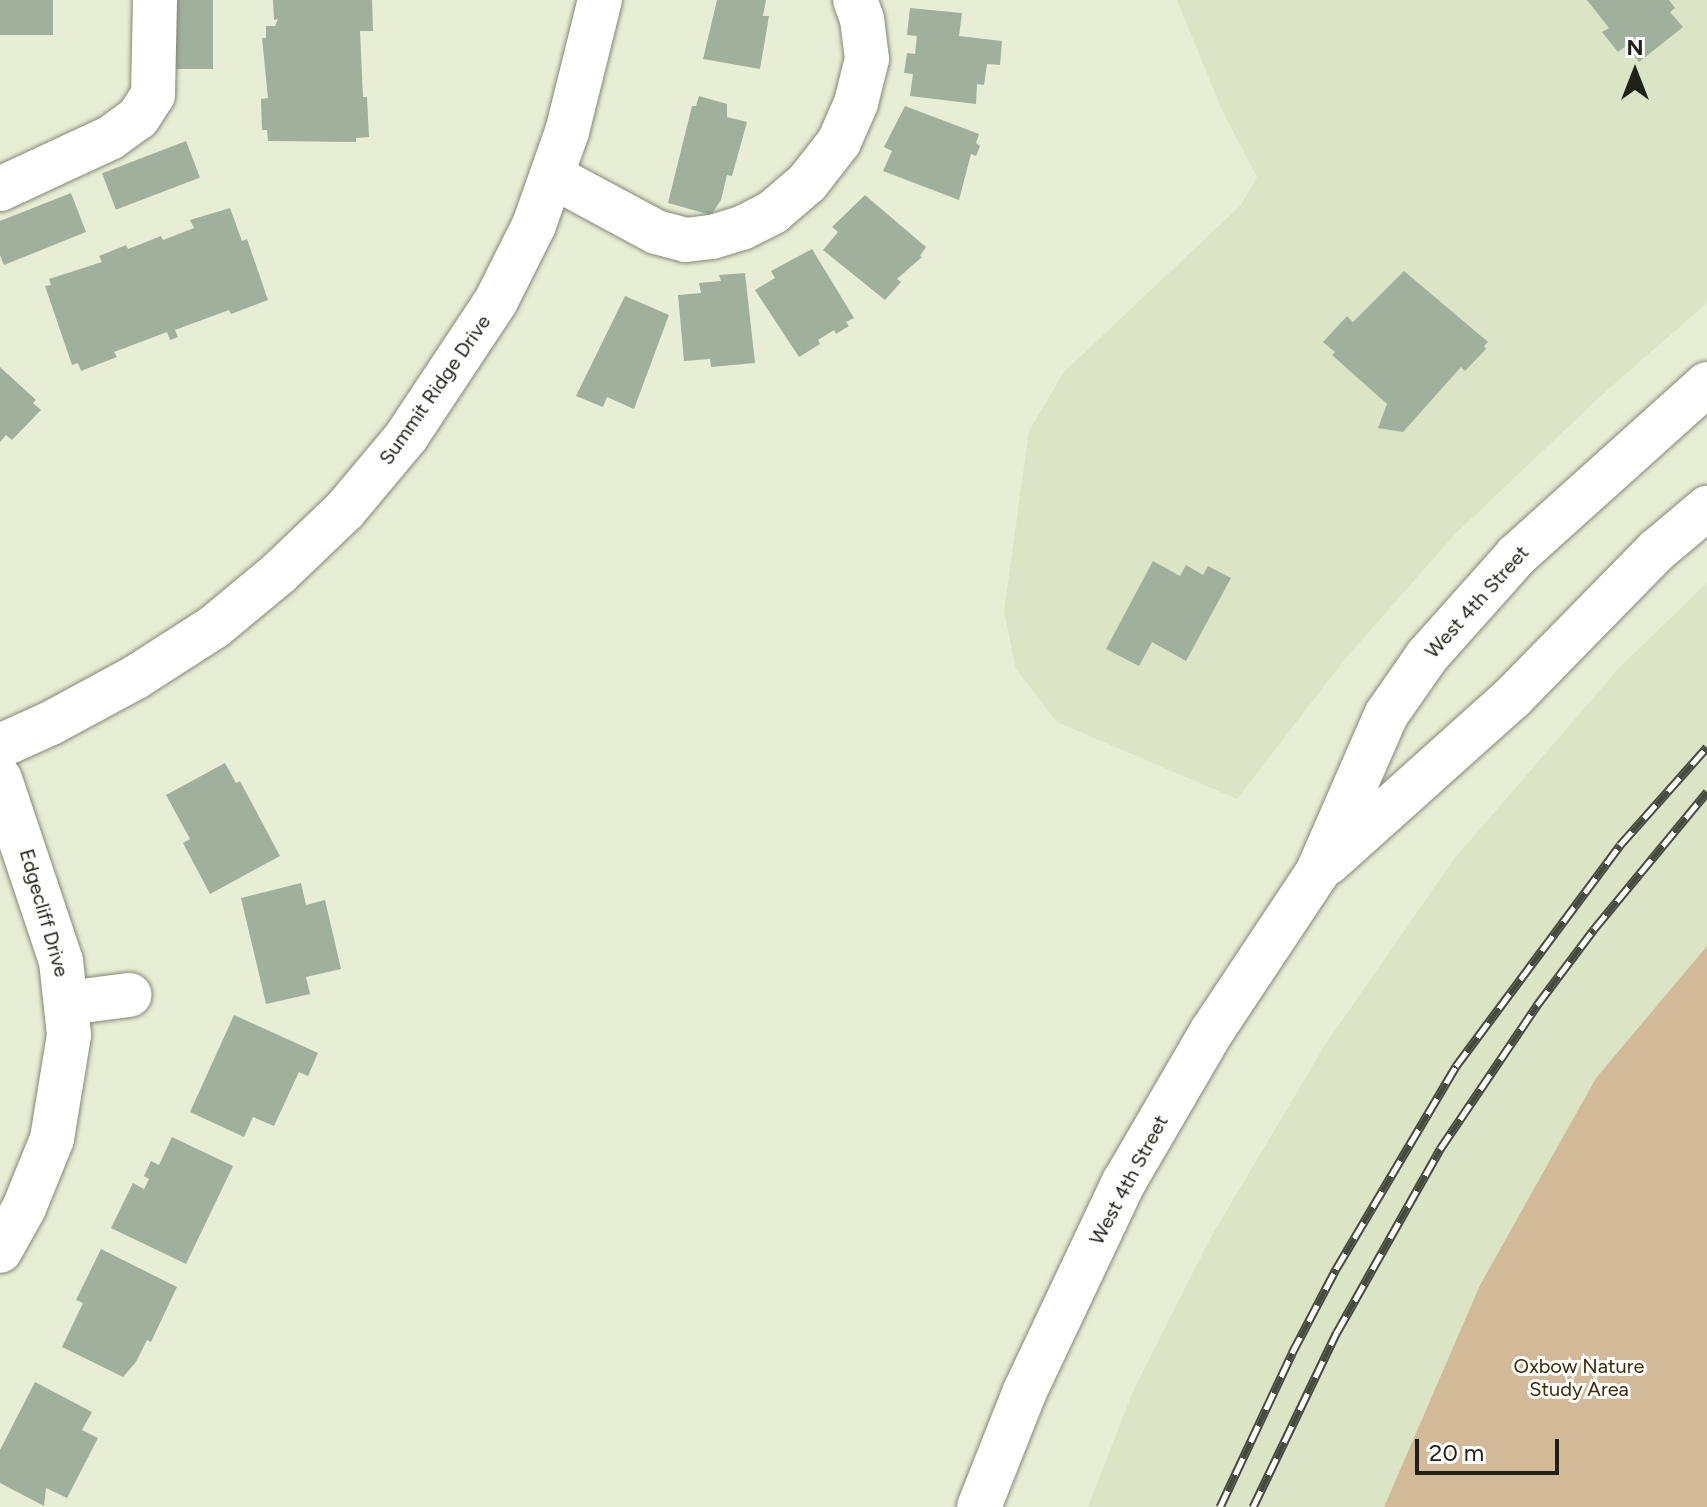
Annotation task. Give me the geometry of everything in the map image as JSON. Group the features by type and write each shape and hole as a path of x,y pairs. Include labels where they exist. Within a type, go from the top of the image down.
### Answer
{"main road":[{"path":"0,189 110,138 138,118 153,95 155,0"},
{"name":"Summit Ridge Drive","path":"0,746 51,723 136,677 214,627 279,573 345,510 406,437 467,348 528,238 552,176 592,41 600,0"},
{"path":"552,176 656,232 686,240 712,237 742,228 773,212 807,183 839,142 856,103 867,59 862,19 855,0"},
{"name":"West 4th Street","path":"979,1507 1025,1391 1124,1182 1212,1031 1317,873 1386,715 1427,656 1516,556 1707,384"},
{"name":"West 4th Street","path":"1317,873 1512,698 1656,551 1707,508"},
{"name":"Edgecliff Drive","path":"0,779 41,891 61,961 67,1003 65,1077 52,1139 24,1208 0,1251"},
{"name":"Edgecliff Drive","path":"67,1003 129,995"}],"shaded area":[{"path":"1177,0 1707,0 1707,303 1606,391 1455,534 1345,659 1237,799 1057,722 1016,669 1004,611 1029,431 1064,372 1241,205 1257,177 1222,110"},
{"path":"1707,583 1707,946 1596,1078 1480,1285 1384,1507 1088,1507 1133,1391 1211,1237 1325,1045 1454,859 1620,667"}],"green space":[{"name":"Oxbow Nature Study Area","path":"1707,946 1707,1507 1384,1507 1480,1285 1596,1078"}],"building":[{"path":"0,0 53,0 53,35 0,35"},
{"path":"175,0 213,0 213,69 175,69"},
{"path":"273,0 372,0 373,31 360,31 363,97 367,97 369,137 356,138 356,142 268,141 267,130 262,130 261,99 268,98 262,38 266,38 266,26 275,26 278,19 274,20"},
{"path":"717,0 766,0 763,16 769,16 760,69 703,59"},
{"path":"1587,0 1669,0 1675,8 1670,12 1683,27 1639,62 1626,46 1618,52 1602,32 1609,28"},
{"path":"910,8 962,13 959,36 1002,41 1000,65 987,64 984,85 977,84 976,104 910,96 913,74 904,73 907,53 915,54 917,36 907,35"},
{"path":"699,96 727,104 727,117 747,122 732,176 727,175 721,200 711,215 668,203 692,106 696,106"},
{"path":"905,106 979,134 976,143 980,146 976,156 971,154 959,200 883,171 892,151 884,147"},
{"path":"186,141 200,177 116,210 102,173"},
{"path":"71,193 86,232 4,265 0,255 0,221"},
{"path":"865,195 926,247 922,257 897,279 901,282 885,300 823,250 838,232 832,227"},
{"path":"230,208 242,241 247,239 268,300 231,314 229,310 175,330 178,337 170,340 167,332 114,352 117,357 81,371 78,363 72,365 45,286 51,285 49,279 102,262 99,256 126,245 128,249 194,228 190,220"},
{"path":"812,249 854,318 846,322 849,326 836,334 834,330 818,340 820,344 799,357 755,290 775,278 771,271"},
{"path":"1404,271 1488,342 1484,346 1486,349 1465,371 1461,367 1403,432 1378,428 1387,404 1332,355 1335,352 1323,342 1347,316 1353,322"},
{"path":"745,273 755,363 711,367 710,359 684,361 678,295 701,293 699,283 721,281 719,275"},
{"path":"625,296 669,315 634,409 607,397 603,407 576,396"},
{"path":"0,367 36,400 33,403 41,410 12,440 6,435 0,442"},
{"path":"1153,561 1180,576 1186,565 1203,575 1208,566 1231,578 1186,661 1152,642 1139,666 1106,649"},
{"path":"225,763 236,783 240,781 280,856 210,894 183,843 190,839 166,795"},
{"path":"301,883 306,905 325,900 341,969 306,977 310,994 266,1004 241,898"},
{"path":"234,1015 318,1053 308,1076 299,1072 274,1126 253,1117 244,1137 190,1112"},
{"path":"172,1137 233,1166 186,1264 111,1228 133,1183 144,1189 149,1179 144,1176 151,1161 159,1165"},
{"path":"101,1249 177,1287 151,1342 147,1340 136,1362 123,1377 62,1347 83,1303 76,1300"},
{"path":"35,1382 92,1412 82,1430 98,1438 67,1498 46,1488 44,1506 0,1483 0,1450"}],"railway":[{"path":"1220,1507 1292,1353 1336,1269 1456,1066 1620,845 1707,747"},
{"path":"1253,1507 1337,1332 1440,1149 1537,1005 1594,929 1707,792"}]}
